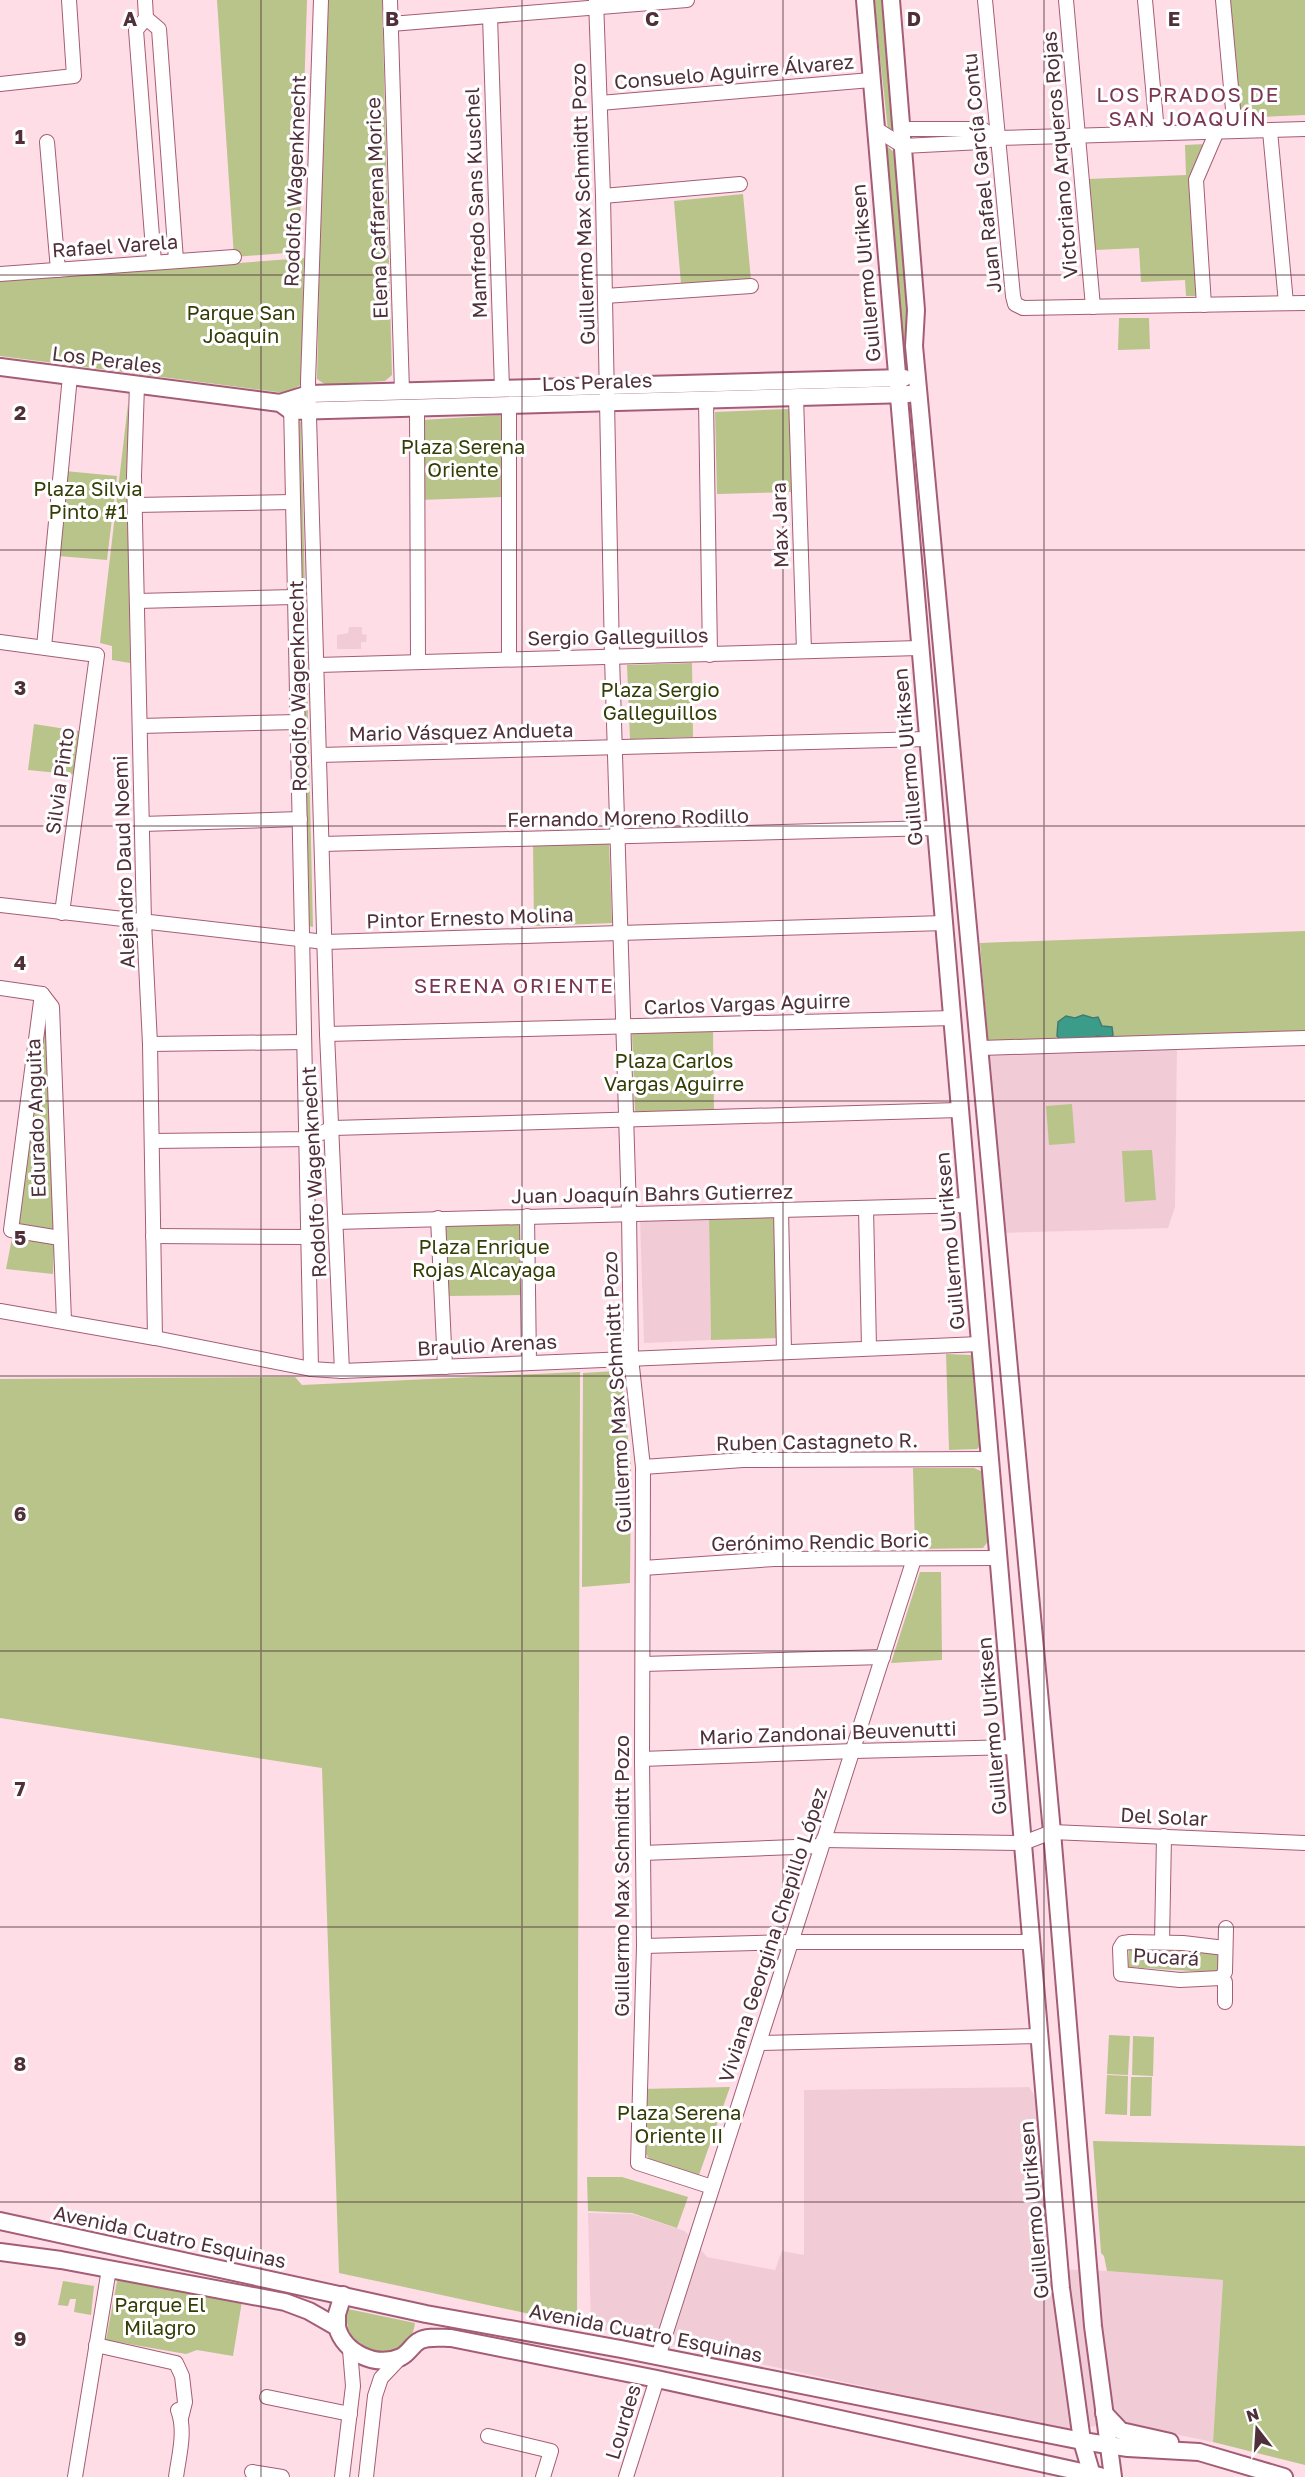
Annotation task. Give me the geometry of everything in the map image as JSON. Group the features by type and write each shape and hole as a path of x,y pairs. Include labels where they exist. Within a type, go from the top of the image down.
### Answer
{"main road":[{"name":"Guillermo Ulriksen","path":"865,0 1061,2288 1082,2441 1096,2476"},
{"name":"Guillermo Ulriksen","path":"891,0 916,310 914,346 917,386 1053,1832 1093,2326 1113,2477"},
{"name":"Los Perales","path":"0,368 287,404 310,411 508,406 607,394 917,386"},
{"name":"Los Perales","path":"287,404 309,394 402,391 502,389 706,400 796,398 897,387"},
{"path":"1052,2182 1057,2175 1065,2171 1073,2173 1081,2180"},
{"name":"Avenida Cuatro Esquinas","path":"0,2221 426,2314 658,2357 1082,2441 1199,2452 1280,2476"},
{"name":"Avenida Cuatro Esquinas","path":"0,2252 61,2260 285,2302 309,2311 337,2327"},
{"path":"343,2295 337,2314 340,2338 350,2350 380,2360 401,2357 419,2340 426,2314"},
{"path":"419,2340 451,2338 657,2379 1096,2476"},
{"path":"1103,2412 1121,2431 1172,2442 1199,2452"}],"street":[{"path":"0,84 74,76 69,0"},
{"path":"145,0 146,18 136,30 154,262"},
{"name":"Rodolfo Wagenknecht","path":"321,0 309,394 327,1034 333,1128 342,1371"},
{"name":"Elena Caffarena Morice","path":"390,0 402,391"},
{"path":"391,24 596,4 687,0"},
{"name":"Juan Rafael García Contu","path":"985,0 1012,296 1016,304 1023,308 1093,308 1305,303"},
{"name":"Victoriano Arqueros Rojas","path":"1066,0 1093,308"},
{"path":"1145,0 1157,132"},
{"path":"1223,0 1235,131"},
{"name":"Guillermo Max Schmidtt Pozo","path":"596,4 603,196 612,657 629,1212 631,1358 643,1467 644,1946 638,2163 712,2187"},
{"name":"Mamfredo Sans Kuschel","path":"490,16 502,389"},
{"path":"146,18 159,29 176,261"},
{"name":"Consuelo Aguirre Álvarez","path":"600,103 871,80"},
{"path":"876,129 903,146 982,142 997,138 1305,129"},
{"path":"902,129 982,129 997,138"},
{"path":"1204,305 1196,180 1217,131"},
{"path":"1270,131 1286,303"},
{"path":"48,142 58,270"},
{"path":"603,196 740,184"},
{"name":"Rafael Varela","path":"0,274 234,257"},
{"path":"605,296 751,286"},
{"path":"0,642 44,647 70,376"},
{"name":"Alejandro Daud Noemi","path":"138,385 135,505 144,922 150,1044 155,1338"},
{"name":"Max Jara","path":"796,398 804,651"},
{"path":"706,400 710,655"},
{"name":"Rodolfo Wagenknecht","path":"287,404 298,722 311,1370"},
{"path":"508,406 509,659"},
{"path":"417,408 418,662"},
{"path":"135,505 292,502"},
{"path":"137,602 294,597"},
{"name":"Silvia Pinto","path":"44,647 97,655 62,913"},
{"name":"Sergio Galleguillos","path":"318,665 919,648"},
{"path":"140,726 298,722"},
{"name":"Mario Vásquez Andueta","path":"319,755 927,739"},
{"path":"142,824 300,819"},
{"name":"Fernando Moreno Rodillo","path":"322,844 935,828"},
{"name":"Pintor Ernesto Molina","path":"0,904 325,942 944,922"},
{"path":"0,988 42,994 10,1230 60,1238"},
{"name":"Edurado Anguita","path":"42,994 52,1007 64,1321"},
{"name":"Carlos Vargas Aguirre","path":"327,1034 953,1018"},
{"path":"981,1048 1305,1038"},
{"path":"150,1044 304,1042"},
{"path":"152,1140 307,1138 333,1128 959,1110"},
{"name":"Juan Joaquín Bahrs Gutierrez","path":"336,1222 629,1212 969,1205"},
{"path":"866,1208 868,1347"},
{"path":"781,1210 784,1351"},
{"path":"527,1216 530,1363"},
{"path":"438,1218 445,1367"},
{"path":"153,1236 309,1237"},
{"name":"Braulio Arenas","path":"0,1311 155,1338 311,1370 445,1367 868,1347 980,1344"},
{"name":"Ruben Castagneto R.","path":"643,1467 743,1460 990,1460"},
{"name":"Gerónimo Rendic Boric","path":"643,1568 774,1558 998,1558"},
{"name":"Viviana Georgina Chepillo López","path":"658,2357 914,1559"},
{"path":"643,1664 883,1657"},
{"name":"Mario Zandonai Beuvenutti","path":"642,1759 1015,1748"},
{"name":"Del Solar","path":"1023,1843 1053,1832 1305,1843"},
{"name":"Pucará","path":"1162,1942 1164,1836"},
{"path":"643,1853 822,1843 1023,1843"},
{"path":"1225,1948 1226,1928"},
{"path":"644,1946 791,1942 1031,1941"},
{"name":"Pucará","path":"1162,1942 1225,1948 1225,1972 1221,1978 1180,1980 1121,1974 1120,1948 1123,1943 1162,1942"},
{"path":"1221,1978 1225,1983 1225,2002"},
{"path":"759,2043 1039,2036"},
{"path":"75,2477 109,2269"},
{"path":"96,2345 176,2363 173,2374 182,2436 176,2477"},
{"path":"342,2477 353,2386 350,2350"},
{"path":"366,2477 375,2396 381,2378 401,2357"},
{"name":"Lourdes","path":"627,2477 657,2379"},
{"path":"267,2397 350,2414"},
{"path":"488,2436 551,2451 543,2477"},
{"path":"252,2472 282,2477"}],"shaded area":[{"path":"349,627 362,627 362,634 367,635 366,642 361,642 361,649 337,649 337,635 348,633"},
{"path":"1083,1015 1098,1017 1102,1026 1112,1027 1113,1035 1109,1038 1097,1036 1091,1040 1062,1041 1057,1036 1058,1022 1066,1016 1075,1018"},
{"path":"1177,1045 1175,1207 1168,1228 1002,1233 986,1052"},
{"path":"709,1217 711,1340 644,1343 640,1220"},
{"path":"1029,2087 1037,2099 1051,2269 1223,2280 1213,2442 1121,2423 1065,2430 591,2327 588,2213 632,2214 685,2231 707,2257 775,2270 782,2251 804,2255 804,2090"}],"green space":[{"path":"217,0 307,0 299,252 234,257"},
{"path":"325,0 382,0 392,375 385,381 326,385 317,379"},
{"path":"874,0 882,0 894,134 888,131"},
{"path":"1229,0 1305,0 1305,115 1238,118"},
{"path":"882,142 895,153 908,296 905,372"},
{"path":"1205,144 1192,181 1198,296 1186,296 1185,280 1141,282 1139,248 1095,250 1088,179 1186,175 1185,145"},
{"path":"743,194 751,280 681,284 674,201"},
{"name":"Parque San Joaquin","path":"304,258 301,385 285,393 0,356 0,281"},
{"path":"1119,318 1149,318 1150,349 1118,350"},
{"path":"128,404 130,663 112,660 112,646 100,643"},
{"path":"789,409 792,492 717,494 715,412"},
{"name":"Plaza Serena Oriente","path":"504,415 503,497 420,500 422,420"},
{"path":"297,420 301,422 313,927 309,926 294,423"},
{"name":"Plaza Silvia Pinto #1","path":"65,471 117,476 107,560 58,556"},
{"name":"Plaza Sergio Galleguillos","path":"692,663 693,737 630,739 627,665"},
{"path":"34,724 85,732 79,775 28,770"},
{"path":"533,843 609,843 612,923 534,926"},
{"path":"1305,931 1305,1034 988,1045 980,943"},
{"path":"44,1002 48,1008 57,1234 14,1227"},
{"name":"Plaza Carlos Vargas Aguirre","path":"713,1030 714,1113 635,1112 632,1033"},
{"path":"1072,1104 1075,1143 1049,1145 1046,1106"},
{"path":"1152,1150 1156,1200 1125,1202 1122,1151"},
{"path":"776,1215 779,1338 711,1340 709,1217"},
{"name":"Plaza Enrique Rojas Alcayaga","path":"520,1222 525,1227 523,1295 448,1296 445,1224"},
{"path":"12,1238 54,1244 53,1274 6,1269"},
{"path":"946,1354 971,1355 976,1362 982,1444 977,1449 949,1450"},
{"path":"616,1371 621,1376 631,1465 630,1583 582,1587 583,1373"},
{"path":"580,1372 577,2324 339,2273 322,1768 0,1718 0,1379 295,1377 302,1385"},
{"path":"913,1468 974,1468 983,1472 989,1540 983,1548 915,1549"},
{"path":"920,1572 941,1572 942,1660 891,1663"},
{"path":"1129,1948 1225,1954 1222,1973 1128,1967"},
{"path":"1109,2035 1130,2036 1128,2075 1107,2074"},
{"path":"1133,2036 1154,2037 1153,2076 1132,2075"},
{"path":"1107,2075 1128,2076 1127,2115 1105,2114"},
{"path":"1131,2077 1152,2077 1151,2116 1130,2116"},
{"name":"Plaza Serena Oriente II","path":"730,2087 699,2175 650,2160 644,2151 642,2089"},
{"path":"1093,2141 1305,2146 1305,2465 1213,2442 1223,2280 1107,2271 1104,2256 1101,2253"},
{"path":"587,2177 622,2177 688,2197 677,2228 632,2213 588,2211"},
{"name":"Parque El Milagro","path":"118,2276 242,2301 233,2356 197,2350 186,2354 106,2340"},
{"path":"63,2281 94,2286 91,2315 74,2312 76,2299 70,2299 68,2306 58,2305"},
{"path":"348,2309 415,2323 410,2337 401,2346 389,2351 376,2351 363,2346 353,2338 348,2325"}],"district":[{"name":"LOS PRADOS DE SAN JOAQUÍN","path":"1188,107"},
{"name":"SERENA ORIENTE","path":"514,986"}]}
